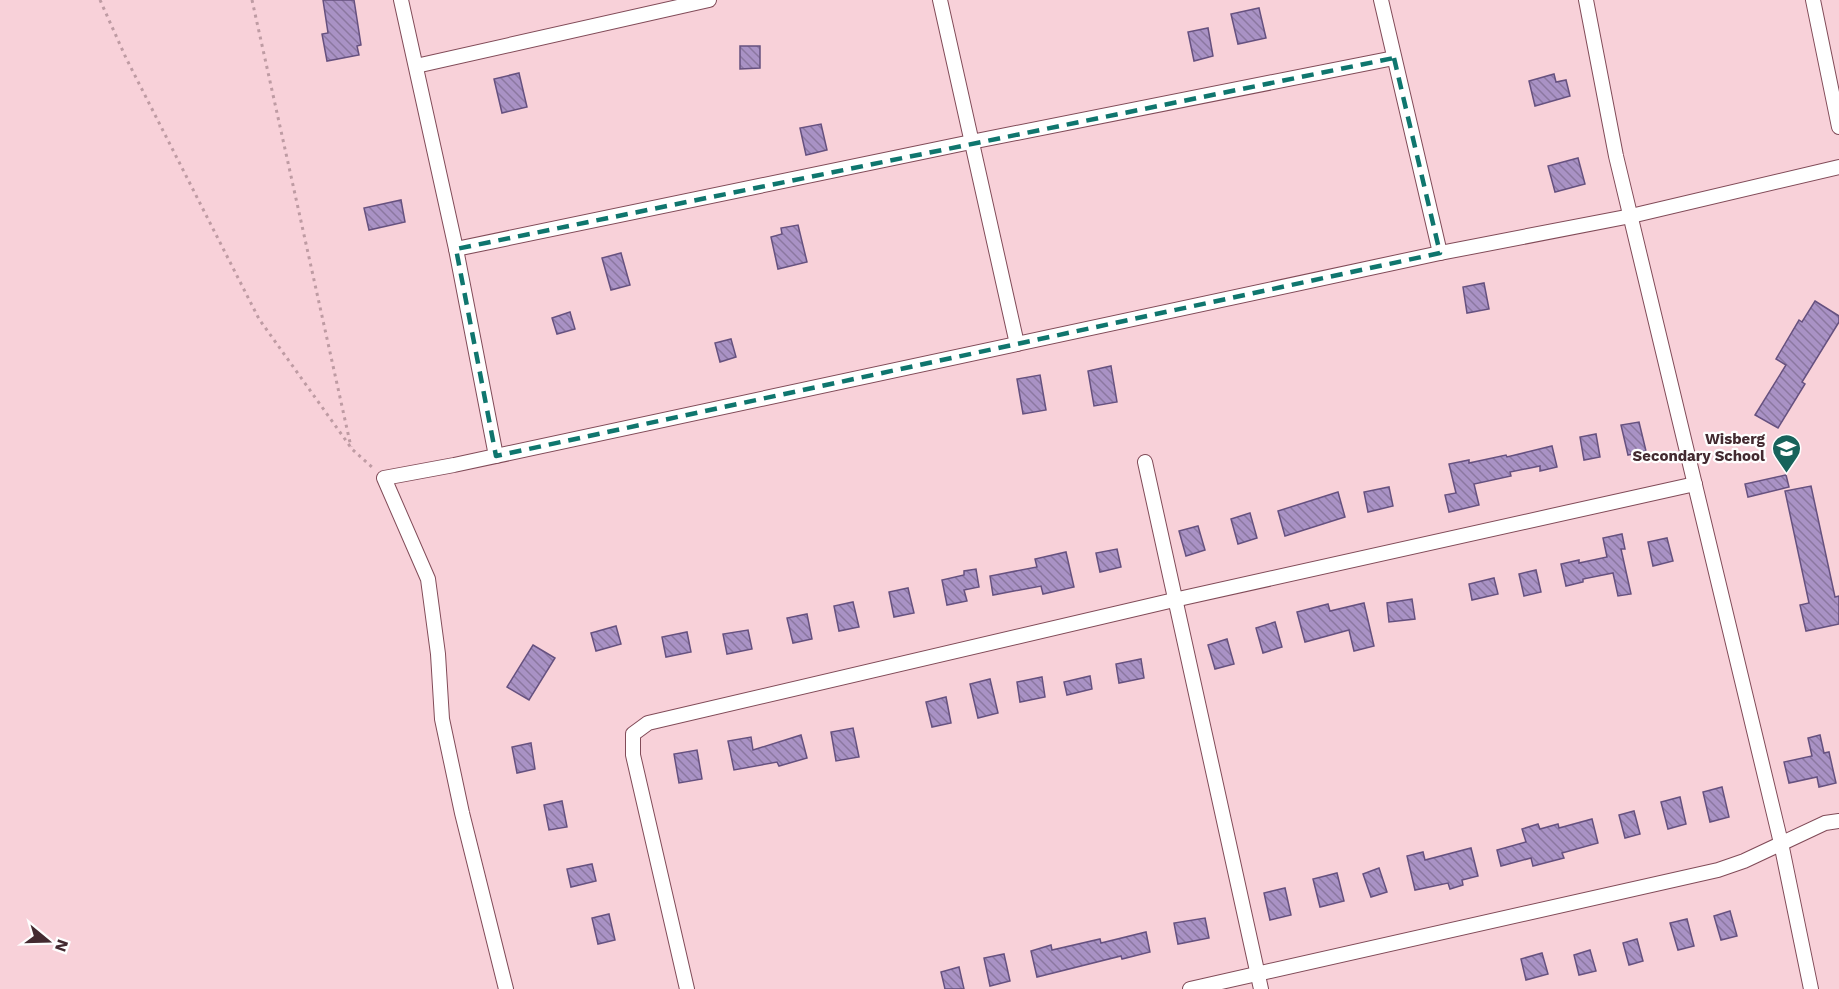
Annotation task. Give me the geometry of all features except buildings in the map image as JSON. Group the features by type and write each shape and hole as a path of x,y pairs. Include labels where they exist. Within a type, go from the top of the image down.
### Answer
{"street":[{"path":"401,0 456,249 496,456"},
{"path":"416,66 709,0"},
{"path":"940,0 1017,344"},
{"path":"1381,0 1440,253"},
{"path":"1586,0 1617,156 1781,843 1811,989"},
{"path":"1814,0 1839,127"},
{"path":"456,249 971,142 1394,58"},
{"path":"506,989 465,824 442,719 438,654 428,579 384,478 496,456 1440,253 1631,216 1839,167"},
{"path":"1145,462 1261,989"},
{"path":"687,989 633,755 633,734 648,723 1174,600 1695,484"},
{"path":"1190,989 1718,870 1744,861 1825,823 1839,821"}],"path":[{"path":"100,0 126,58 259,319 352,449 384,478"},
{"path":"252,0 352,449"}],"highlighted area":[{"path":"1394,58 1440,253 496,456 456,249"}],"place":[{"name":"Wisberg Secondary School","path":"1786,474"}]}
